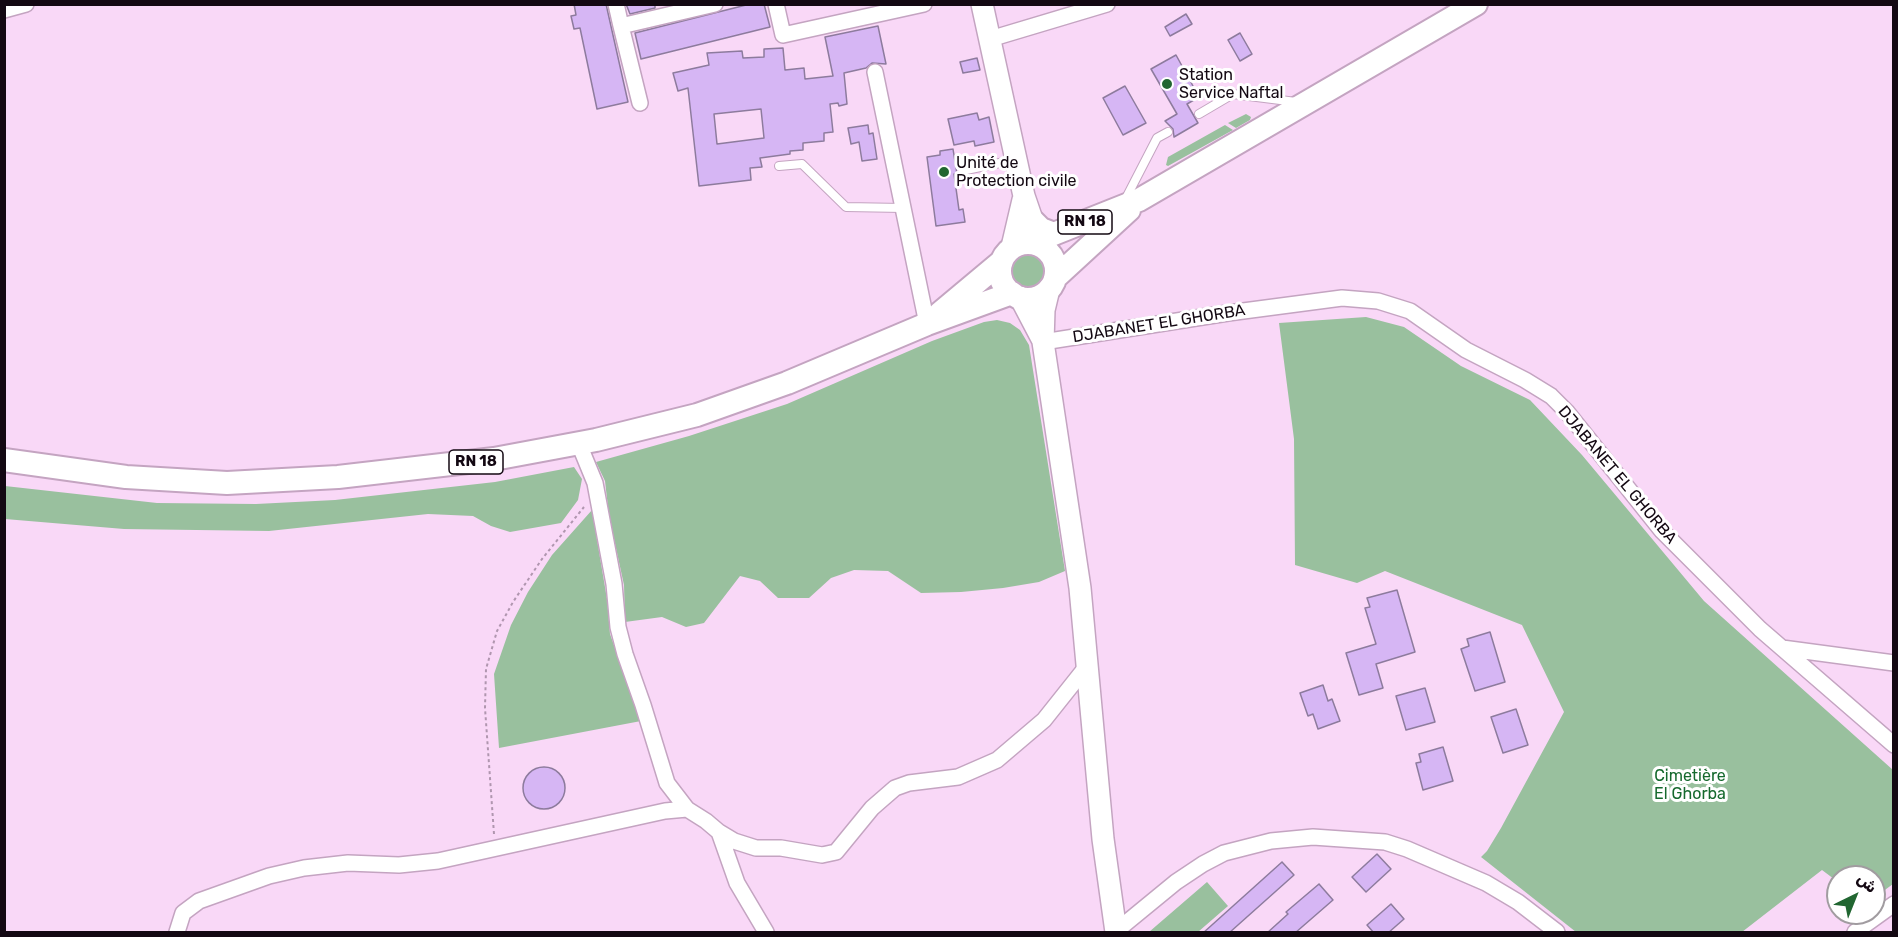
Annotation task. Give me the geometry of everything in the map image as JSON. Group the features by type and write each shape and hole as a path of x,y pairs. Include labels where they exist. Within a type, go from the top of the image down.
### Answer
{"main road":[{"path":"982,4 1024,196 1031,242 1055,263 1052,284 1044,310 1043,342 1080,588 1103,839 1115,932"},
{"name":"RN 18","path":"927,324 1031,242 1130,204 1476,4"},
{"path":"1024,196 1031,242 1002,280 1016,295 1043,342"},
{"name":"RN 18","path":"1052,284 1130,204"},
{"path":"1016,295 1035,297 1052,284"},
{"name":"RN 18","path":"4,460 126,477 227,483 350,476 494,459 579,444 697,415 788,383 927,324 1016,295"}],"street":[{"path":"4,10 26,4"},
{"path":"616,4 640,103"},
{"path":"621,27 715,4"},
{"path":"776,4 783,35 924,4"},
{"path":"990,39 1101,5"},
{"path":"875,72 927,324"},
{"name":"DJABANET EL GHORBA","path":"1043,342 1239,311 1342,298 1378,301 1410,311 1466,350 1551,396 1574,420 1662,531 1761,629 1893,745"},
{"path":"579,444 595,483 614,584 618,627 625,654 667,783 687,809 734,842 756,848 781,848 822,855 836,852 872,808 895,788 909,783 958,777 1004,755 1044,720 1087,666"},
{"path":"1782,648 1893,663"},
{"path":"177,933 183,913 199,901 269,876 304,868 348,863 399,865 438,861 665,811 687,809"},
{"path":"718,832 737,883 766,933"},
{"path":"1115,932 1176,882 1224,853 1260,843 1312,837 1385,842 1407,849 1486,883 1518,902 1557,933"},
{"path":"1855,933 1893,904"}],"lane":[{"path":"1199,114 1233,94 1306,103"},
{"path":"1130,204 1157,138 1168,132"},
{"path":"966,170 1016,160"},
{"path":"779,166 802,164 846,207 903,208"}],"path":[{"path":"495,849 485,708 486,669 497,631 513,602 542,559 590,498 595,483"}],"green space":[{"path":"1246,114 1251,117 1250,120 1236,128 1228,123"},
{"path":"1225,125 1233,130 1168,166 1166,165 1168,157"},
{"path":"1028,254 1040,259 1045,271 1040,283 1028,288 1016,283 1011,271 1016,259"},
{"name":"Cimetière El Ghorba","path":"1366,317 1404,327 1461,366 1530,400 1582,455 1704,601 1893,770 1893,884 1886,889 1886,865 1826,865 1826,873 1822,870 1742,932 1576,932 1481,857 1501,828 1564,712 1522,625 1385,571 1357,583 1295,565 1294,439 1279,323"},
{"path":"997,320 1010,323 1020,330 1029,345 1065,571 1039,582 1003,588 921,593 888,571 854,570 831,578 809,598 778,598 760,581 740,576 704,623 686,627 662,617 625,622 624,585 609,516 605,481 596,462 689,436 787,404 932,341 984,322"},
{"path":"574,467 582,479 578,500 561,523 510,532 491,526 473,516 428,514 269,531 124,529 5,519 5,486 157,503 256,504 335,500 495,482"},
{"path":"592,510 607,599 610,634 641,721 499,748 494,674 511,625 528,592 552,555"},
{"path":"1207,882 1228,906 1198,932 1149,932"}],"building":[{"path":"574,4 606,4 628,102 597,109 580,28 574,29 571,16 576,15"},
{"path":"626,4 655,4 655,8 630,14"},
{"path":"750,4 764,4 770,27 641,59 635,33"},
{"path":"1186,14 1192,24 1170,36 1165,27"},
{"path":"878,26 886,64 872,63 866,68 844,73 847,104 839,106 838,103 830,104 833,132 824,133 824,141 803,143 803,150 760,158 762,167 750,168 751,180 699,186 688,88 678,91 673,73 709,65 707,53 742,51 743,58 764,57 764,49 783,48 785,70 804,68 805,79 833,76 825,37","holes":["761,109 764,138 717,144 714,114"]},
{"path":"1240,33 1252,54 1240,61 1228,40"},
{"path":"1176,55 1199,97 1187,104 1198,123 1174,137 1173,129 1165,121 1177,114 1151,69"},
{"path":"977,58 980,70 963,73 960,62"},
{"path":"1125,86 1146,123 1123,135 1103,98"},
{"path":"977,113 979,120 989,117 994,142 975,146 974,141 954,145 948,119"},
{"path":"868,125 869,134 873,133 877,159 862,161 859,142 851,144 848,128"},
{"path":"953,149 959,210 963,209 965,222 936,226 927,157 940,155 940,151"},
{"path":"1397,590 1415,652 1376,664 1383,688 1359,695 1346,653 1376,644 1365,608 1370,607 1367,598"},
{"path":"1490,632 1505,682 1475,691 1461,649 1469,646 1467,639"},
{"path":"1323,685 1328,701 1332,699 1340,721 1318,729 1313,714 1308,716 1300,693"},
{"path":"1425,688 1435,722 1406,730 1396,696"},
{"path":"1516,709 1528,745 1503,753 1491,717"},
{"path":"1443,747 1453,781 1423,790 1416,763 1421,762 1419,754"},
{"path":"544,767 559,773 565,788 559,803 544,809 529,803 523,788 529,773"},
{"path":"1377,854 1391,869 1366,892 1352,877"},
{"path":"1282,862 1294,875 1229,933 1203,933"},
{"path":"1319,884 1333,900 1295,933 1267,933 1288,914 1286,912"},
{"path":"1391,904 1404,919 1388,933 1374,933 1367,925"}],"place":[{"name":"Station Service Naftal","path":"1167,84"},
{"name":"Unité de Protection civile","path":"944,172"}]}
